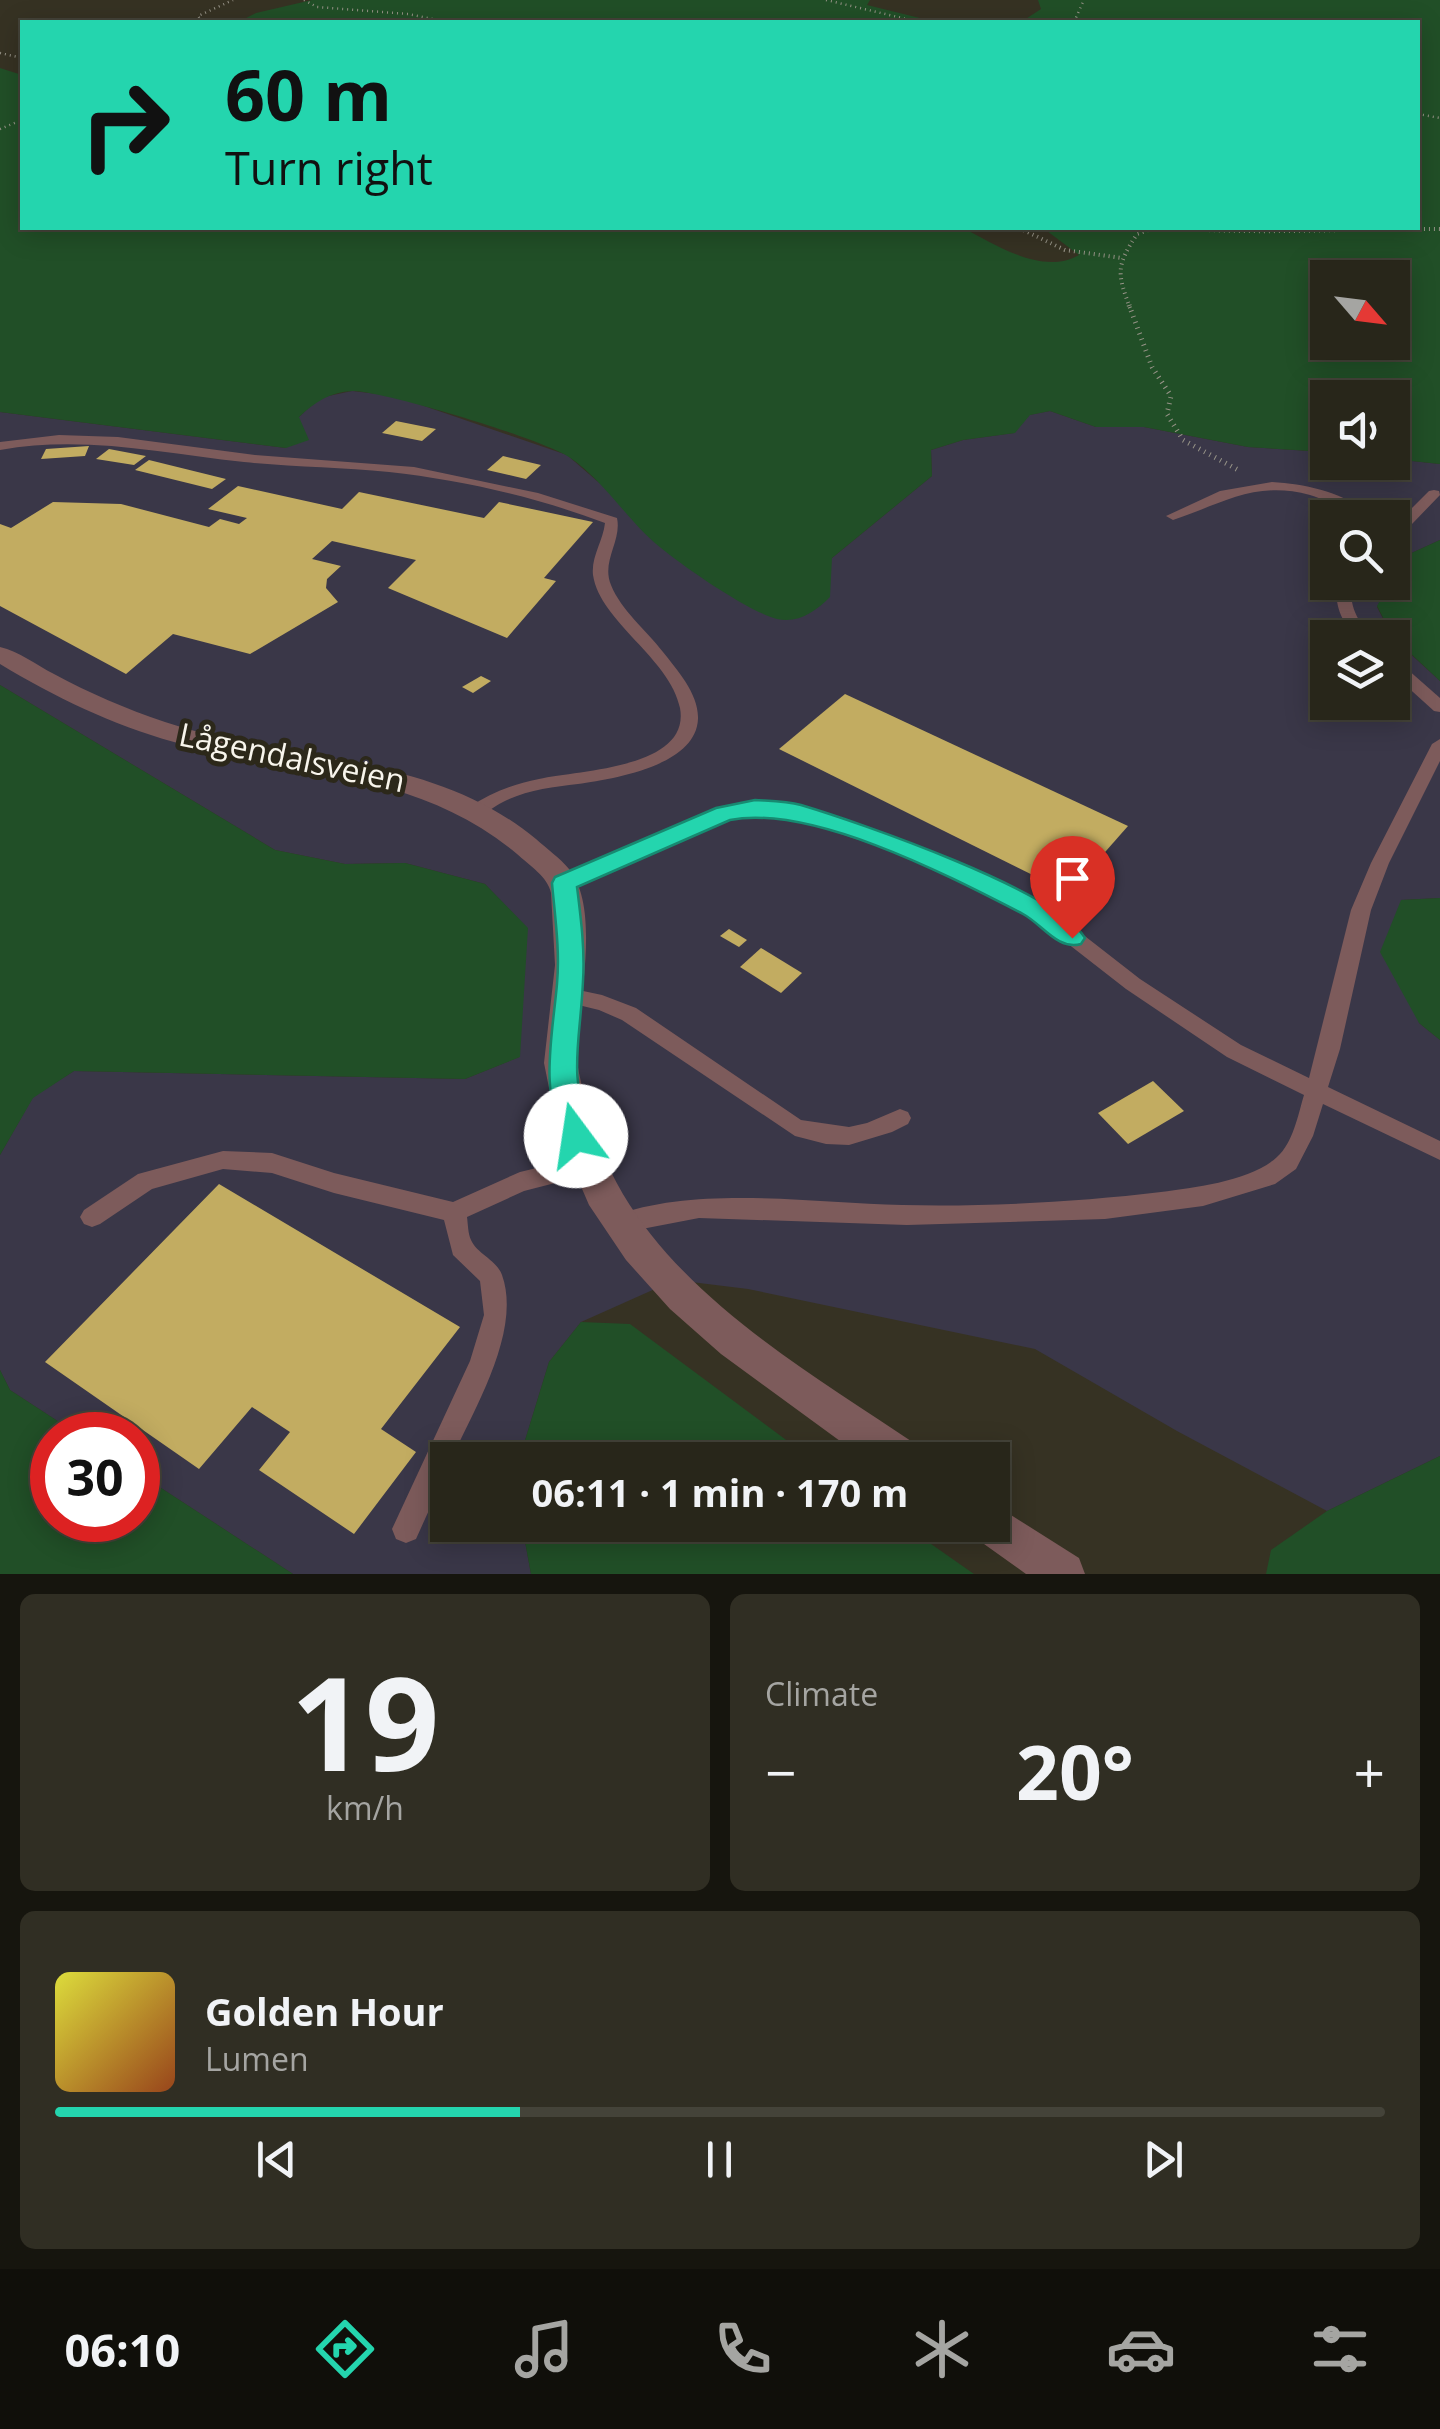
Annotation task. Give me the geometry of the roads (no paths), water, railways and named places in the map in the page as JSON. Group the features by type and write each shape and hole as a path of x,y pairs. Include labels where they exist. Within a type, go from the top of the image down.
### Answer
{"street":[{"name":"Lågendalsveien","path":"0,654 93,705 185,737 370,770 455,798 521,840 564,883"},
{"path":"564,883 570,932 568,996 560,1057 566,1106 586,1166 636,1249 696,1310 877,1442"},
{"path":"1010,1536 1064,1574"}],"lane":[{"path":"0,446 108,439 237,458 392,468 501,490 612,522 612,532 598,564 605,588 681,686 692,712 688,735 672,752 644,765 504,792 475,811"},
{"path":"1173,516 1214,495 1268,484 1322,492 1337,500"},
{"path":"1410,517 1434,494"},
{"path":"1410,680 1440,707"},
{"path":"618,1223 699,1208 906,1216 1105,1209 1203,1196 1254,1182 1288,1162 1316,1093 1361,910 1380,863 1440,744"},
{"path":"564,883 724,813 755,807 795,812 917,853 1038,910 1133,984 1234,1051 1440,1151"},
{"path":"568,996 629,1014 795,1127 820,1134 861,1136 900,1118"},
{"path":"92,1216 146,1181 223,1160 272,1163 334,1183 454,1212 520,1182 586,1166"},
{"path":"406,1529 482,1362 496,1314 490,1276 461,1248 454,1212"}]}
